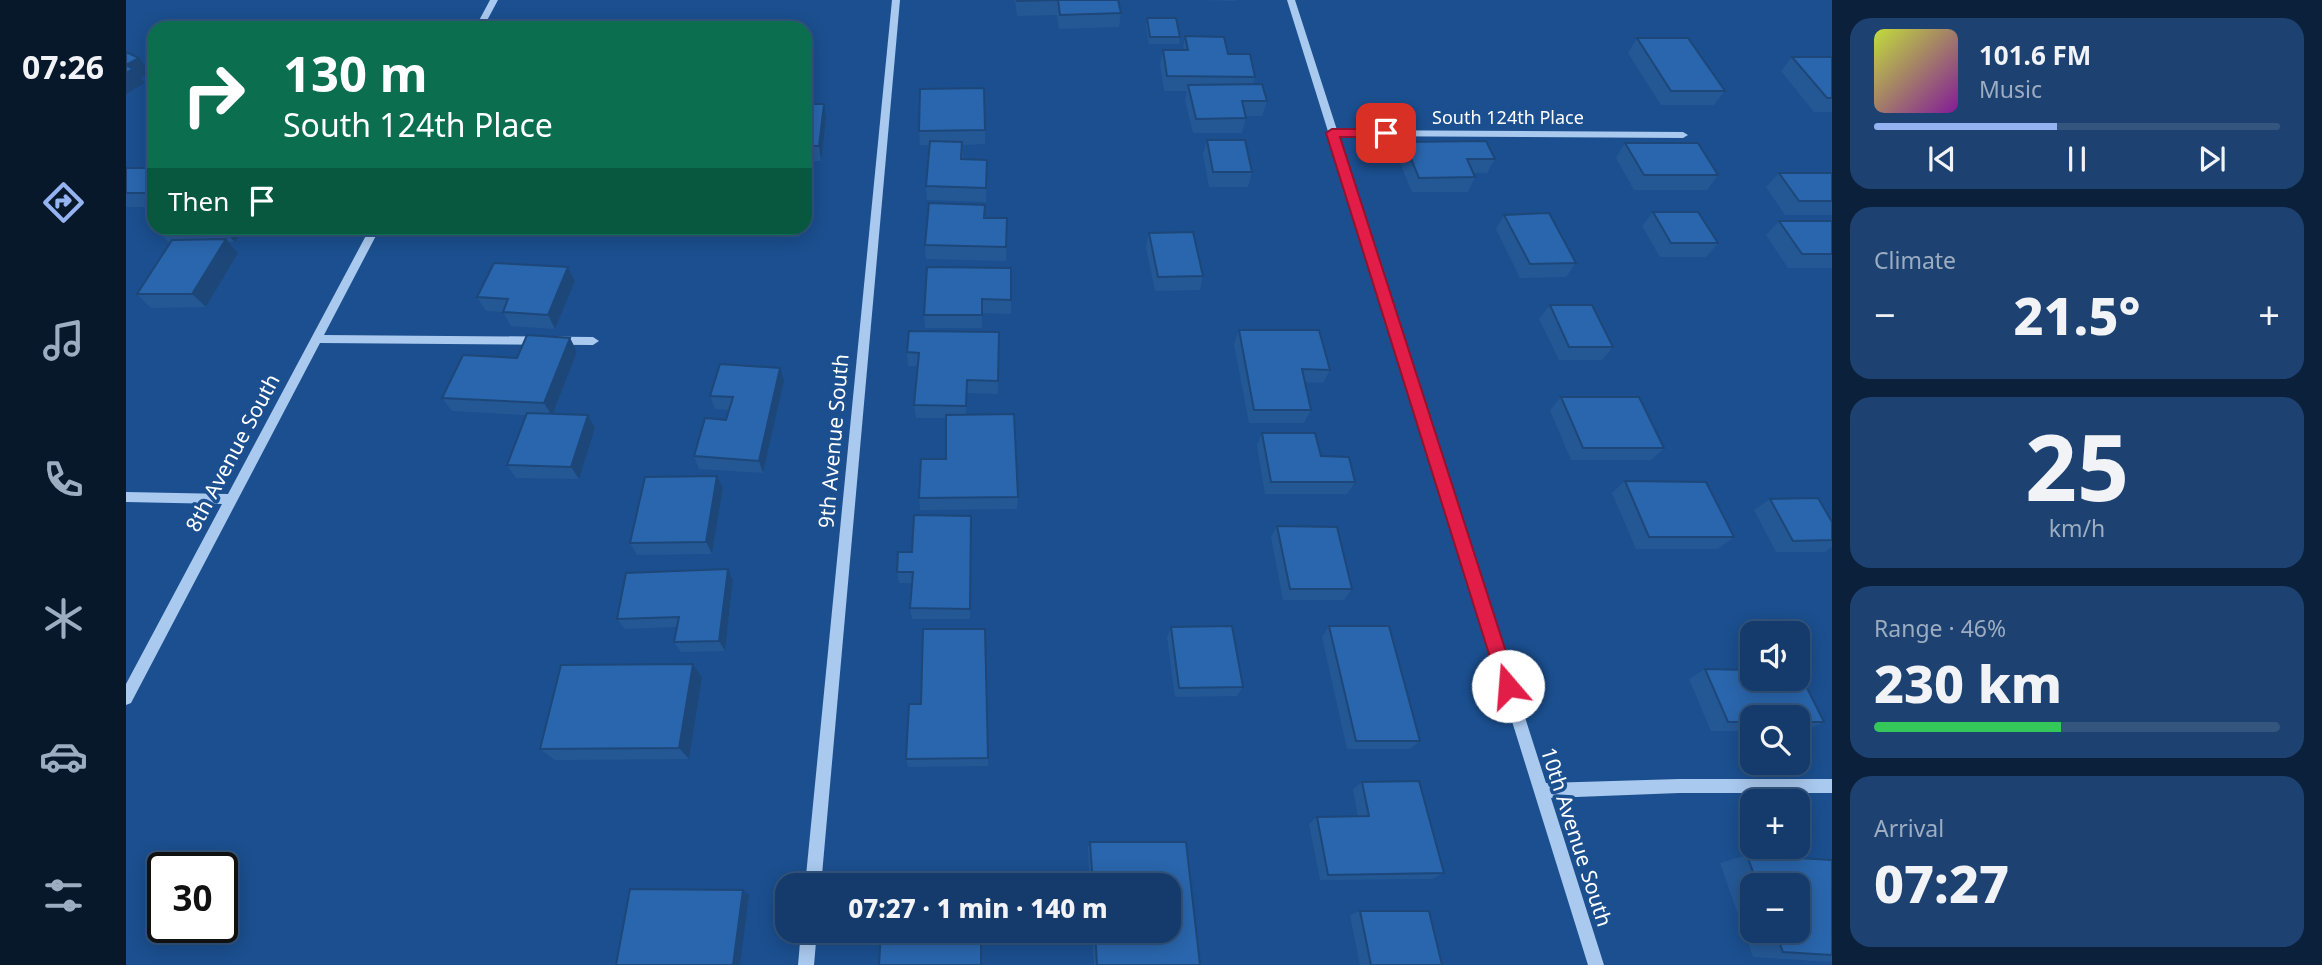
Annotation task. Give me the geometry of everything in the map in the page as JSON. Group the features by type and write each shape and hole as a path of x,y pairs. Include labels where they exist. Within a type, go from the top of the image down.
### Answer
{"street":[{"path":"483,21 494,0"},
{"name":"9th Avenue South","path":"815,873 896,0"},
{"name":"10th Avenue South","path":"1291,0 1596,965"},
{"name":"South 124th Place","path":"1332,133 1683,135"},
{"name":"8th Avenue South","path":"126,698 229,499 371,235"},
{"path":"317,339 593,341"},
{"path":"126,497 229,499"},
{"path":"1541,791 1679,786 1832,786"},
{"path":"806,965 808,943"}],"building":[{"path":"1058,0 1118,0 1121,13 1060,15"},
{"path":"1147,18 1176,18 1180,37 1150,37"},
{"path":"1185,36 1224,37 1228,54 1250,54 1255,77 1167,76 1163,50 1188,50"},
{"path":"1637,38 1688,38 1725,91 1671,91"},
{"path":"126,52 139,58 126,65"},
{"path":"1792,57 1832,57 1832,98 1827,98"},
{"path":"1262,84 1267,101 1242,101 1246,118 1196,119 1188,85"},
{"path":"984,88 985,130 919,131 920,89"},
{"path":"812,104 824,104 819,146 812,146"},
{"path":"1207,140 1245,140 1252,172 1213,172"},
{"path":"930,141 962,142 961,159 987,160 986,188 926,186"},
{"path":"1486,141 1495,159 1467,159 1475,177 1419,178 1404,142"},
{"path":"1625,143 1698,143 1718,175 1644,175"},
{"path":"126,168 147,168 147,193 126,193"},
{"path":"1779,173 1832,173 1832,201 1799,201"},
{"path":"929,203 985,205 984,218 1007,218 1006,247 925,245"},
{"path":"1653,212 1698,212 1718,243 1671,243"},
{"path":"1549,213 1576,263 1530,264 1504,215"},
{"path":"1779,221 1832,221 1832,254 1802,254"},
{"path":"1193,232 1203,276 1158,277 1149,233"},
{"path":"226,239 192,294 137,294 172,240"},
{"path":"494,263 568,267 548,315 503,312 508,299 477,297"},
{"path":"927,267 1011,268 1011,300 982,299 982,315 924,315"},
{"path":"1550,305 1592,305 1613,347 1569,347"},
{"path":"1239,330 1319,330 1330,370 1302,369 1311,410 1254,410"},
{"path":"909,331 999,332 998,381 967,380 966,406 914,405 919,353 907,352"},
{"path":"527,335 570,338 544,403 442,398 463,355 517,358"},
{"path":"720,364 780,368 759,461 694,456 705,418 726,420 733,397 710,396"},
{"path":"1561,397 1639,397 1664,448 1583,448"},
{"path":"527,413 588,415 571,467 507,465"},
{"path":"1014,414 1018,497 919,498 921,459 946,459 946,415"},
{"path":"1262,433 1315,433 1321,456 1349,457 1355,482 1271,482"},
{"path":"717,476 706,542 630,543 645,477"},
{"path":"1625,481 1706,482 1734,537 1649,537"},
{"path":"1818,498 1832,522 1832,540 1793,541 1770,499"},
{"path":"914,515 971,516 970,609 910,608 913,572 897,572 898,552 912,552"},
{"path":"1277,526 1337,527 1352,589 1290,589"},
{"path":"728,569 719,641 674,642 679,617 617,619 626,573"},
{"path":"1232,626 1243,687 1179,688 1171,627"},
{"path":"1329,626 1389,626 1420,741 1356,741"},
{"path":"923,629 985,629 988,758 906,759 909,704 921,704"},
{"path":"693,664 679,748 540,749 561,665"},
{"path":"1705,669 1740,670 1740,691 1808,691 1824,722 1810,722 1810,705 1740,705 1740,722 1728,722"},
{"path":"1419,781 1444,873 1328,875 1317,817 1369,816 1362,782"},
{"path":"1090,842 1186,842 1200,965 1097,965 1096,943 1181,943 1181,873 1092,873"},
{"path":"1748,859 1832,860 1832,955 1783,952 1780,943 1810,943 1810,873 1753,873"},
{"path":"630,889 743,890 733,965 616,965"},
{"path":"1360,911 1429,911 1442,965 1371,965"},
{"path":"880,943 981,943 981,965 879,965"}],"route":[{"path":"1386,133 1332,133 1508,686"}]}
